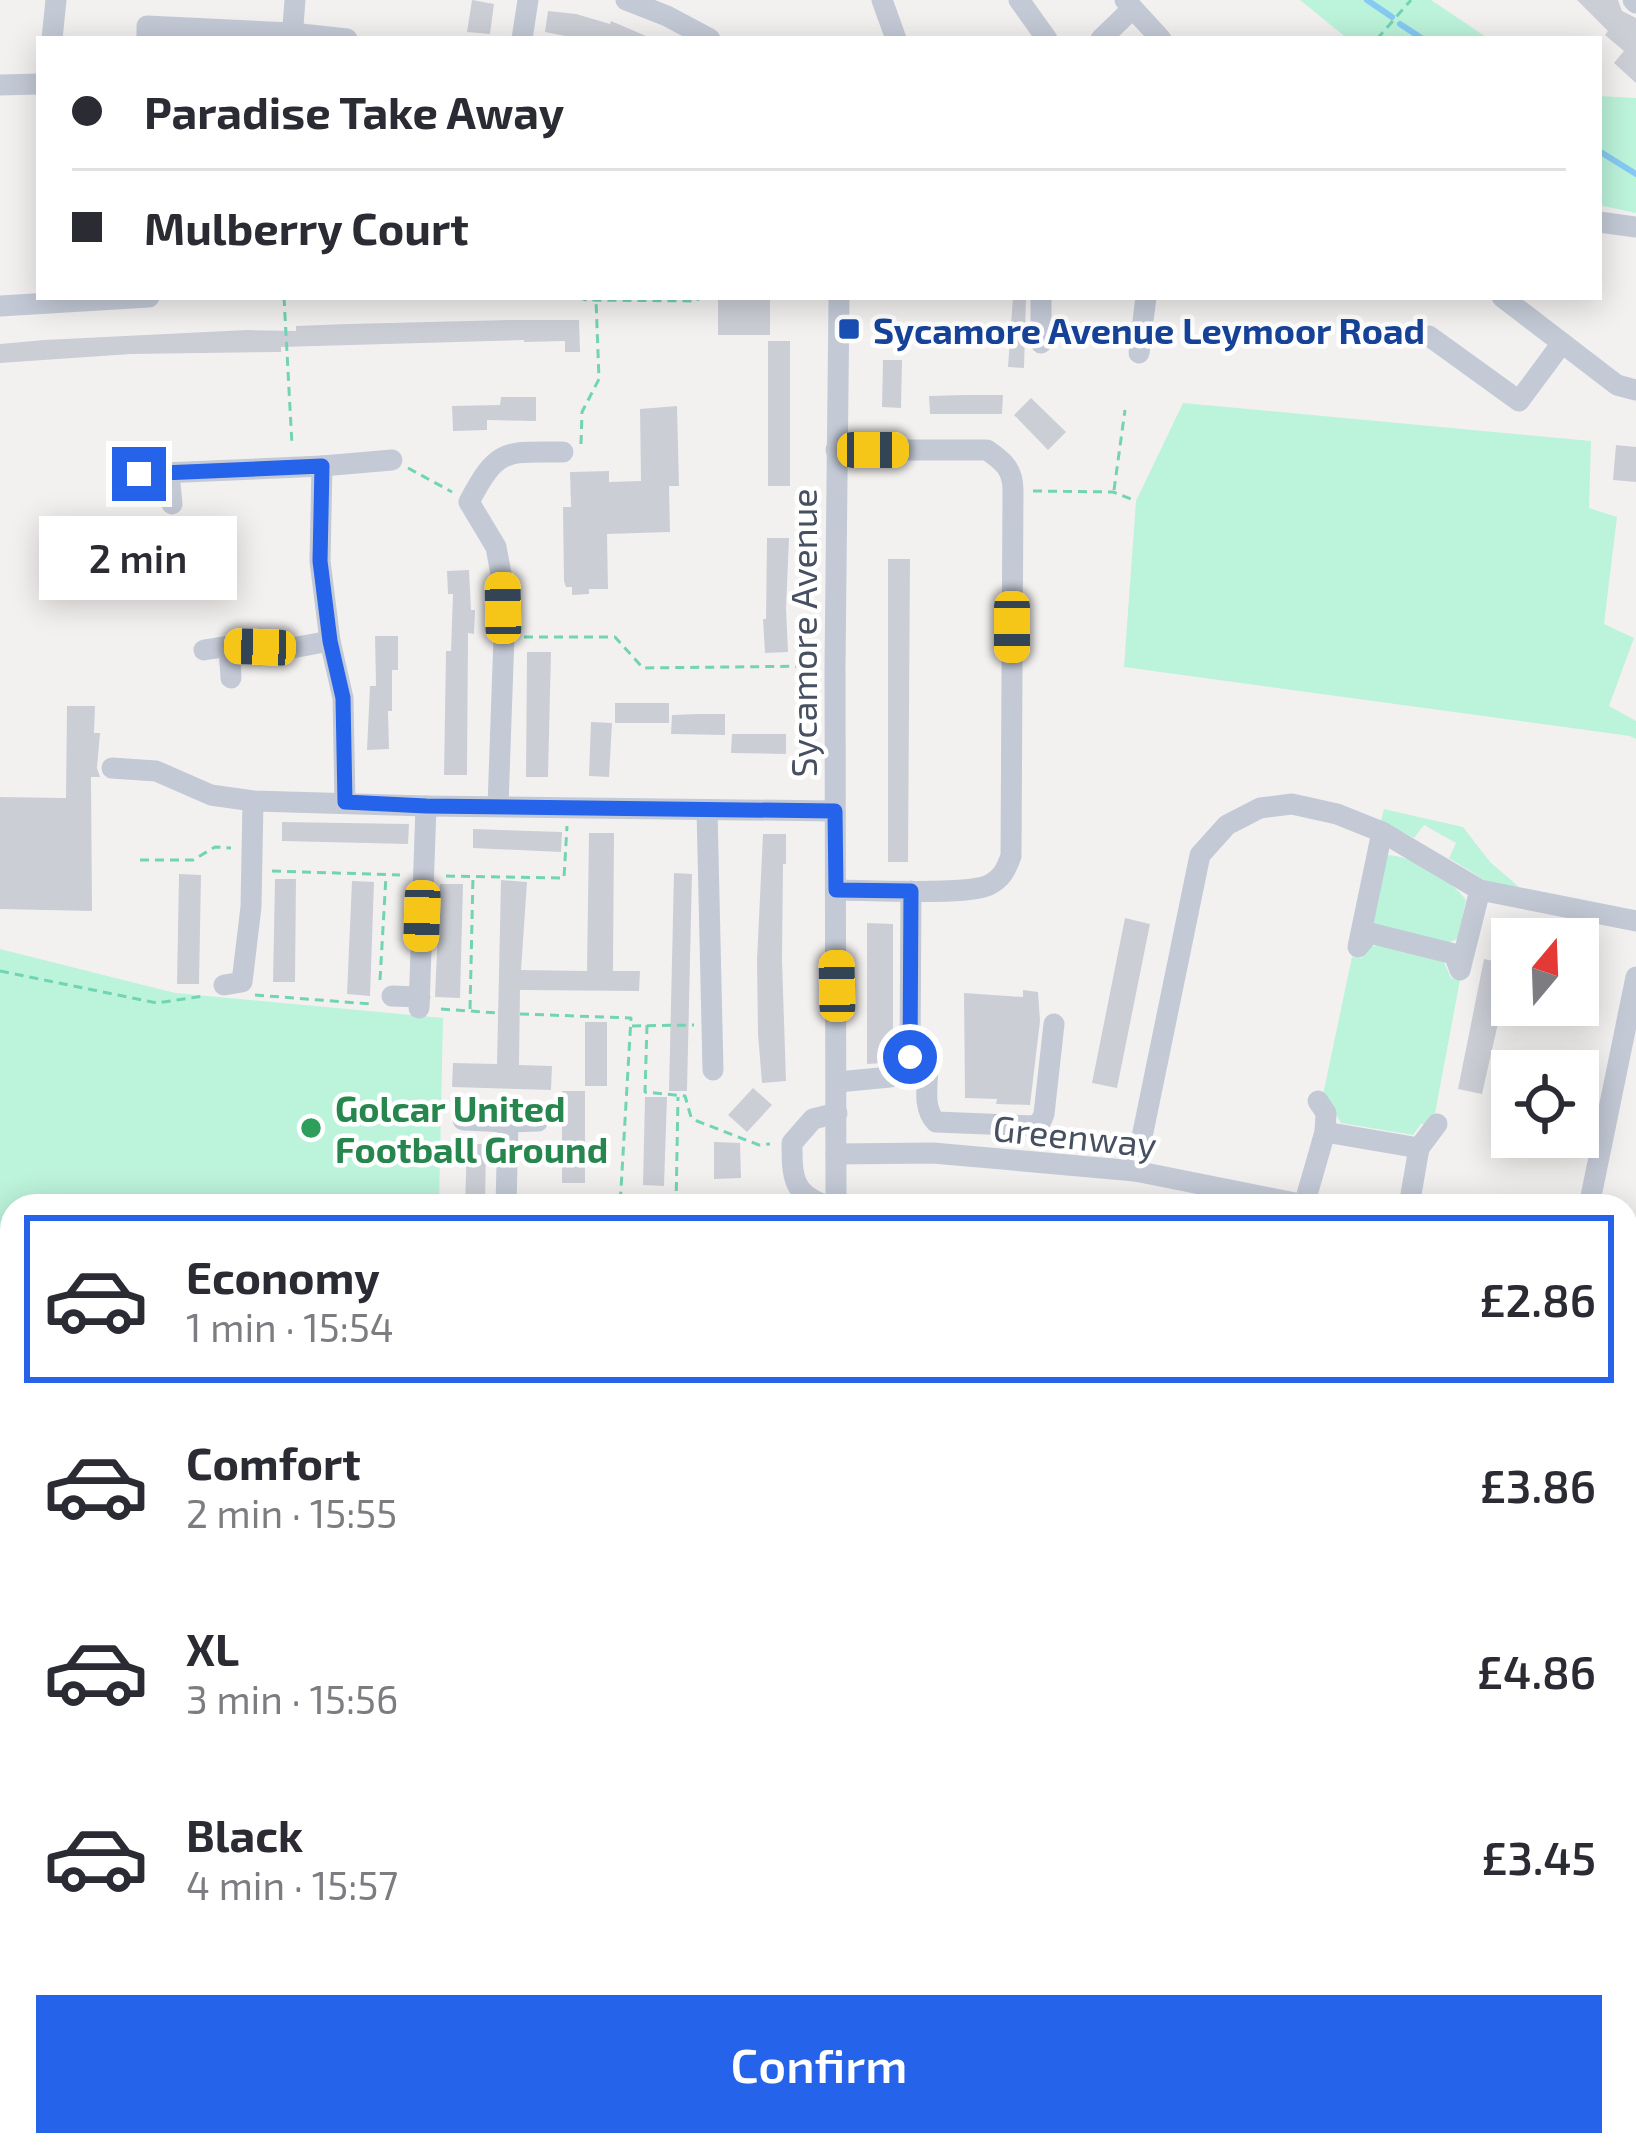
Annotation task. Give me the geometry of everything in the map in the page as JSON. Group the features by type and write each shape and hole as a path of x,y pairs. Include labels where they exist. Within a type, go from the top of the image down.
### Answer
{"street":[{"path":"52,36 56,0"},
{"path":"147,36 147,26 292,36 295,0"},
{"path":"528,0 528,36"},
{"path":"626,0 671,8 706,36"},
{"path":"883,0 895,36"},
{"path":"1019,0 1045,36"},
{"path":"1103,36 1129,5 1158,36"},
{"path":"0,85 36,84"},
{"path":"1602,222 1636,227"},
{"path":"0,306 99,300"},
{"name":"Sycamore Avenue","path":"833,1194 838,1082 838,300"},
{"path":"1041,300 1041,344"},
{"path":"1139,353 1146,300"},
{"path":"1506,300 1616,385 1636,390"},
{"path":"1429,336 1519,400 1562,344"},
{"path":"836,450 987,450 1006,462 1013,480 1011,856 1004,875 984,888 836,890"},
{"path":"498,806 502,579 496,547 469,502 486,470 508,452 563,452"},
{"path":"139,474 392,460"},
{"path":"322,466 320,561 343,698 345,802"},
{"path":"169,473 172,504"},
{"path":"204,650 292,648 330,641"},
{"path":"229,646 231,678"},
{"path":"112,768 156,771 211,795 254,801 835,811"},
{"path":"220,990 242,982 251,907 254,801"},
{"path":"1135,1171 1200,855 1227,825 1260,808 1292,804 1337,814 1382,832 1480,890 1636,921"},
{"path":"384,994 420,1002 426,806"},
{"path":"707,810 713,1070"},
{"path":"1382,832 1358,947 1370,933 1454,954 1460,970 1480,890"},
{"path":"838,1082 890,1077 910,1057 911,891"},
{"path":"1591,1194 1636,976"},
{"path":"928,1069 929,1115 936,1122 1028,1125 1041,1121 1054,1024"},
{"path":"1318,1101 1326,1113 1325,1132 1419,1148"},
{"path":"792,1143 813,1119 837,1113"},
{"path":"464,1120 538,1121"},
{"path":"506,1194 508,1122"},
{"path":"1411,1194 1419,1148 1437,1124"},
{"path":"1028,1125 1028,1162"},
{"name":"Greenway","path":"1310,1194 1325,1132"},
{"name":"Sycamore Avenue","path":"792,1143 792,1174 805,1194"},
{"name":"Greenway","path":"836,1154 933,1153 1135,1171 1210,1194"}],"path":[{"path":"1380,36 1411,0"},
{"path":"284,300 293,467"},
{"path":"563,452 581,454 582,412 598,380 596,300 698,300"},
{"path":"1113,492 1125,410"},
{"path":"392,460 469,502"},
{"path":"1013,490 1113,492 1136,501"},
{"path":"504,636 614,637 643,668 835,666"},
{"path":"140,860 193,860 215,848 252,860 386,874 564,878 568,808"},
{"path":"254,995 384,994 386,874"},
{"path":"470,1011 473,877"},
{"path":"0,971 157,1003 220,990"},
{"path":"420,1002 498,1013"},
{"path":"520,1014 631,1018 622,1194"},
{"path":"630,1026 710,1024"},
{"path":"647,1025 645,1092 685,1096 691,1118 758,1145 792,1143"},
{"path":"676,1194 678,1095"}],"green space":[{"path":"1300,0 1431,0 1485,36 1344,36"},
{"path":"1602,96 1636,98 1636,213 1602,206"},
{"path":"1183,403 1591,441 1589,508 1617,517 1604,624 1634,638 1609,706 1636,721 1636,739 1124,667 1136,501"},
{"path":"1384,809 1463,827 1490,862 1519,887 1489,883 1449,858 1456,843 1424,825 1414,838 1381,821"},
{"path":"1387,855 1431,870 1466,900 1458,939 1444,944 1377,929 1370,919"},
{"path":"1382,944 1443,960 1451,978 1460,980 1433,1124 1421,1124 1413,1135 1341,1123 1332,1108 1321,1104 1352,957 1362,958 1370,947"},
{"path":"0,949 175,993 443,1018 439,1194 0,1194"}],"building":[{"path":"472,0 494,4 490,34 467,32"},
{"path":"1577,0 1618,0 1622,11 1636,18 1636,83 1614,63 1624,51"},
{"path":"548,11 611,21 646,36 566,36 545,32"},
{"path":"718,300 770,300 770,335 718,335"},
{"path":"1013,300 1026,300 1024,368 1008,367"},
{"path":"579,320 580,352 565,352 565,341 524,340 281,347 281,352 131,354 0,363 0,344 44,340"},
{"path":"768,341 790,341 790,486 768,486"},
{"path":"883,360 902,360 901,408 882,407"},
{"path":"1003,395 1002,414 930,414 929,396"},
{"path":"501,397 536,397 536,421 487,420 487,430 453,431 452,406 500,405"},
{"path":"1031,398 1066,432 1048,450 1014,415"},
{"path":"677,406 679,486 669,486 670,532 607,534 608,589 572,595 572,587 564,581 563,507 571,507 570,472 609,471 609,482 641,481 640,409"},
{"path":"1616,445 1636,447 1636,482 1613,480"},
{"path":"767,538 789,538 788,652 765,653"},
{"path":"888,559 910,559 908,862 888,862"},
{"path":"469,570 471,610 475,610 474,634 468,633 467,775 444,775 446,651 451,651 453,594 448,594 447,571"},
{"path":"375,636 398,636 398,670 392,670 389,749 367,750 370,686 376,686"},
{"path":"527,652 551,652 548,777 526,777"},
{"path":"615,703 669,703 669,723 615,723"},
{"path":"67,706 95,706 94,733 100,733 100,777 91,777 92,911 0,909 0,797 66,798"},
{"path":"725,714 725,735 671,734 672,715"},
{"path":"591,722 612,723 609,777 589,776"},
{"path":"732,734 786,734 786,754 731,753"},
{"path":"282,822 409,824 408,844 282,841"},
{"path":"473,829 562,832 561,852 473,848"},
{"path":"589,833 614,833 613,971 640,971 639,991 520,990 519,1065 552,1066 551,1090 452,1087 453,1063 497,1064 501,880 527,882 521,970 587,971"},
{"path":"763,834 786,834 782,960 786,1081 762,1083 757,960"},
{"path":"674,873 692,874 687,1091 669,1091"},
{"path":"179,874 201,875 199,984 177,984"},
{"path":"275,879 296,879 295,982 273,982"},
{"path":"352,881 374,882 370,996 347,994"},
{"path":"440,884 463,884 460,998 435,997"},
{"path":"1125,918 1150,924 1117,1088 1092,1083"},
{"path":"867,923 893,924 893,1053 883,1063 867,1064"},
{"path":"1484,959 1491,960 1491,1026 1497,1026 1482,1094 1458,1089"},
{"path":"1023,990 1038,992 1040,1021 1030,1105 965,1098 964,993 1023,997"},
{"path":"585,1022 607,1022 607,1086 585,1086"},
{"path":"753,1088 772,1105 747,1132 728,1115"},
{"path":"562,1091 585,1091 585,1183 562,1183"},
{"path":"645,1097 667,1097 664,1186 643,1185"},
{"path":"714,1142 740,1143 741,1178 714,1179"},
{"path":"467,1144 486,1144 485,1194 465,1194"}],"waterway":[{"path":"1367,0 1392,17"},
{"path":"1400,24 1418,36"},
{"path":"1602,153 1636,174"}],"place":[{"name":"Sycamore Avenue Leymoor Road","path":"849,329"},
{"name":"Golcar United Football Ground","path":"311,1128"}],"route":[{"path":"139,474 322,466 320,561 343,698 345,802 835,811 836,890 911,891 910,1057"}]}
